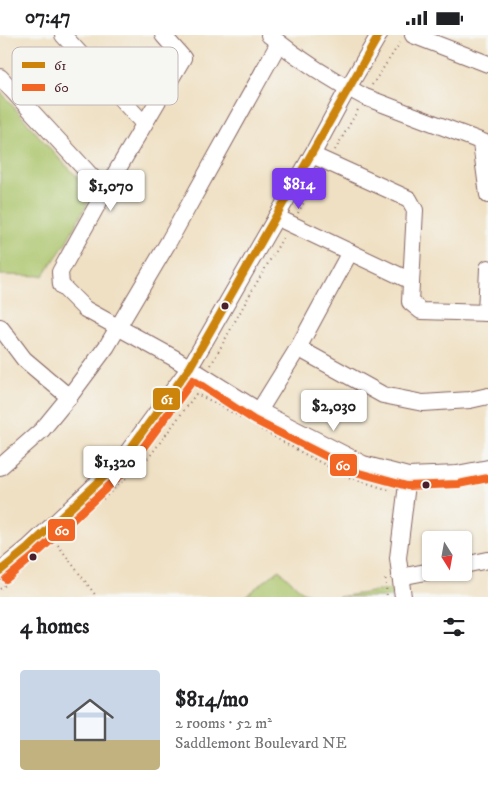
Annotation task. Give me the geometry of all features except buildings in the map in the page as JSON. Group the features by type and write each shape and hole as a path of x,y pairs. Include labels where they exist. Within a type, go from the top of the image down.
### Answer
{"street":[{"path":"63,35 74,47"},
{"path":"163,35 173,47"},
{"path":"0,571 28,548 121,461 190,367 379,35"},
{"path":"413,35 488,64"},
{"path":"0,467 42,430 107,346 169,241 274,39 331,79 366,97 485,143 488,195"},
{"path":"178,53 183,59 178,67"},
{"path":"0,77 12,90"},
{"path":"26,105 105,191"},
{"path":"126,105 144,125"},
{"path":"156,105 60,272 61,285 84,309 190,367 256,417 363,464 408,476 457,474 488,468"},
{"path":"312,155 410,199 415,210 410,302 421,311 487,313 488,267"},
{"path":"276,217 411,281"},
{"path":"256,417 298,348 350,253"},
{"path":"0,327 24,359 69,397"},
{"path":"298,348 384,395 423,403 470,400 488,396"},
{"path":"403,597 398,558 408,476"},
{"path":"472,563 488,560"},
{"path":"400,577 422,573"}],"path":[{"path":"211,365 321,172"},
{"path":"196,394 244,419"},
{"path":"256,417 297,451 348,477 392,490"},
{"path":"55,541 98,597"}],"green space":[{"path":"0,91 52,151 93,193 64,246 43,276 0,275"},
{"path":"279,570 303,592 319,597 244,597"},
{"path":"392,589 393,597 338,597"}],"transit line":[{"name":"61","path":"0,571 28,548 121,461 190,367 379,35"},
{"name":"60","path":"6,579 35,555 128,468 193,380 254,420 359,473 407,486 458,484 488,478"}]}
